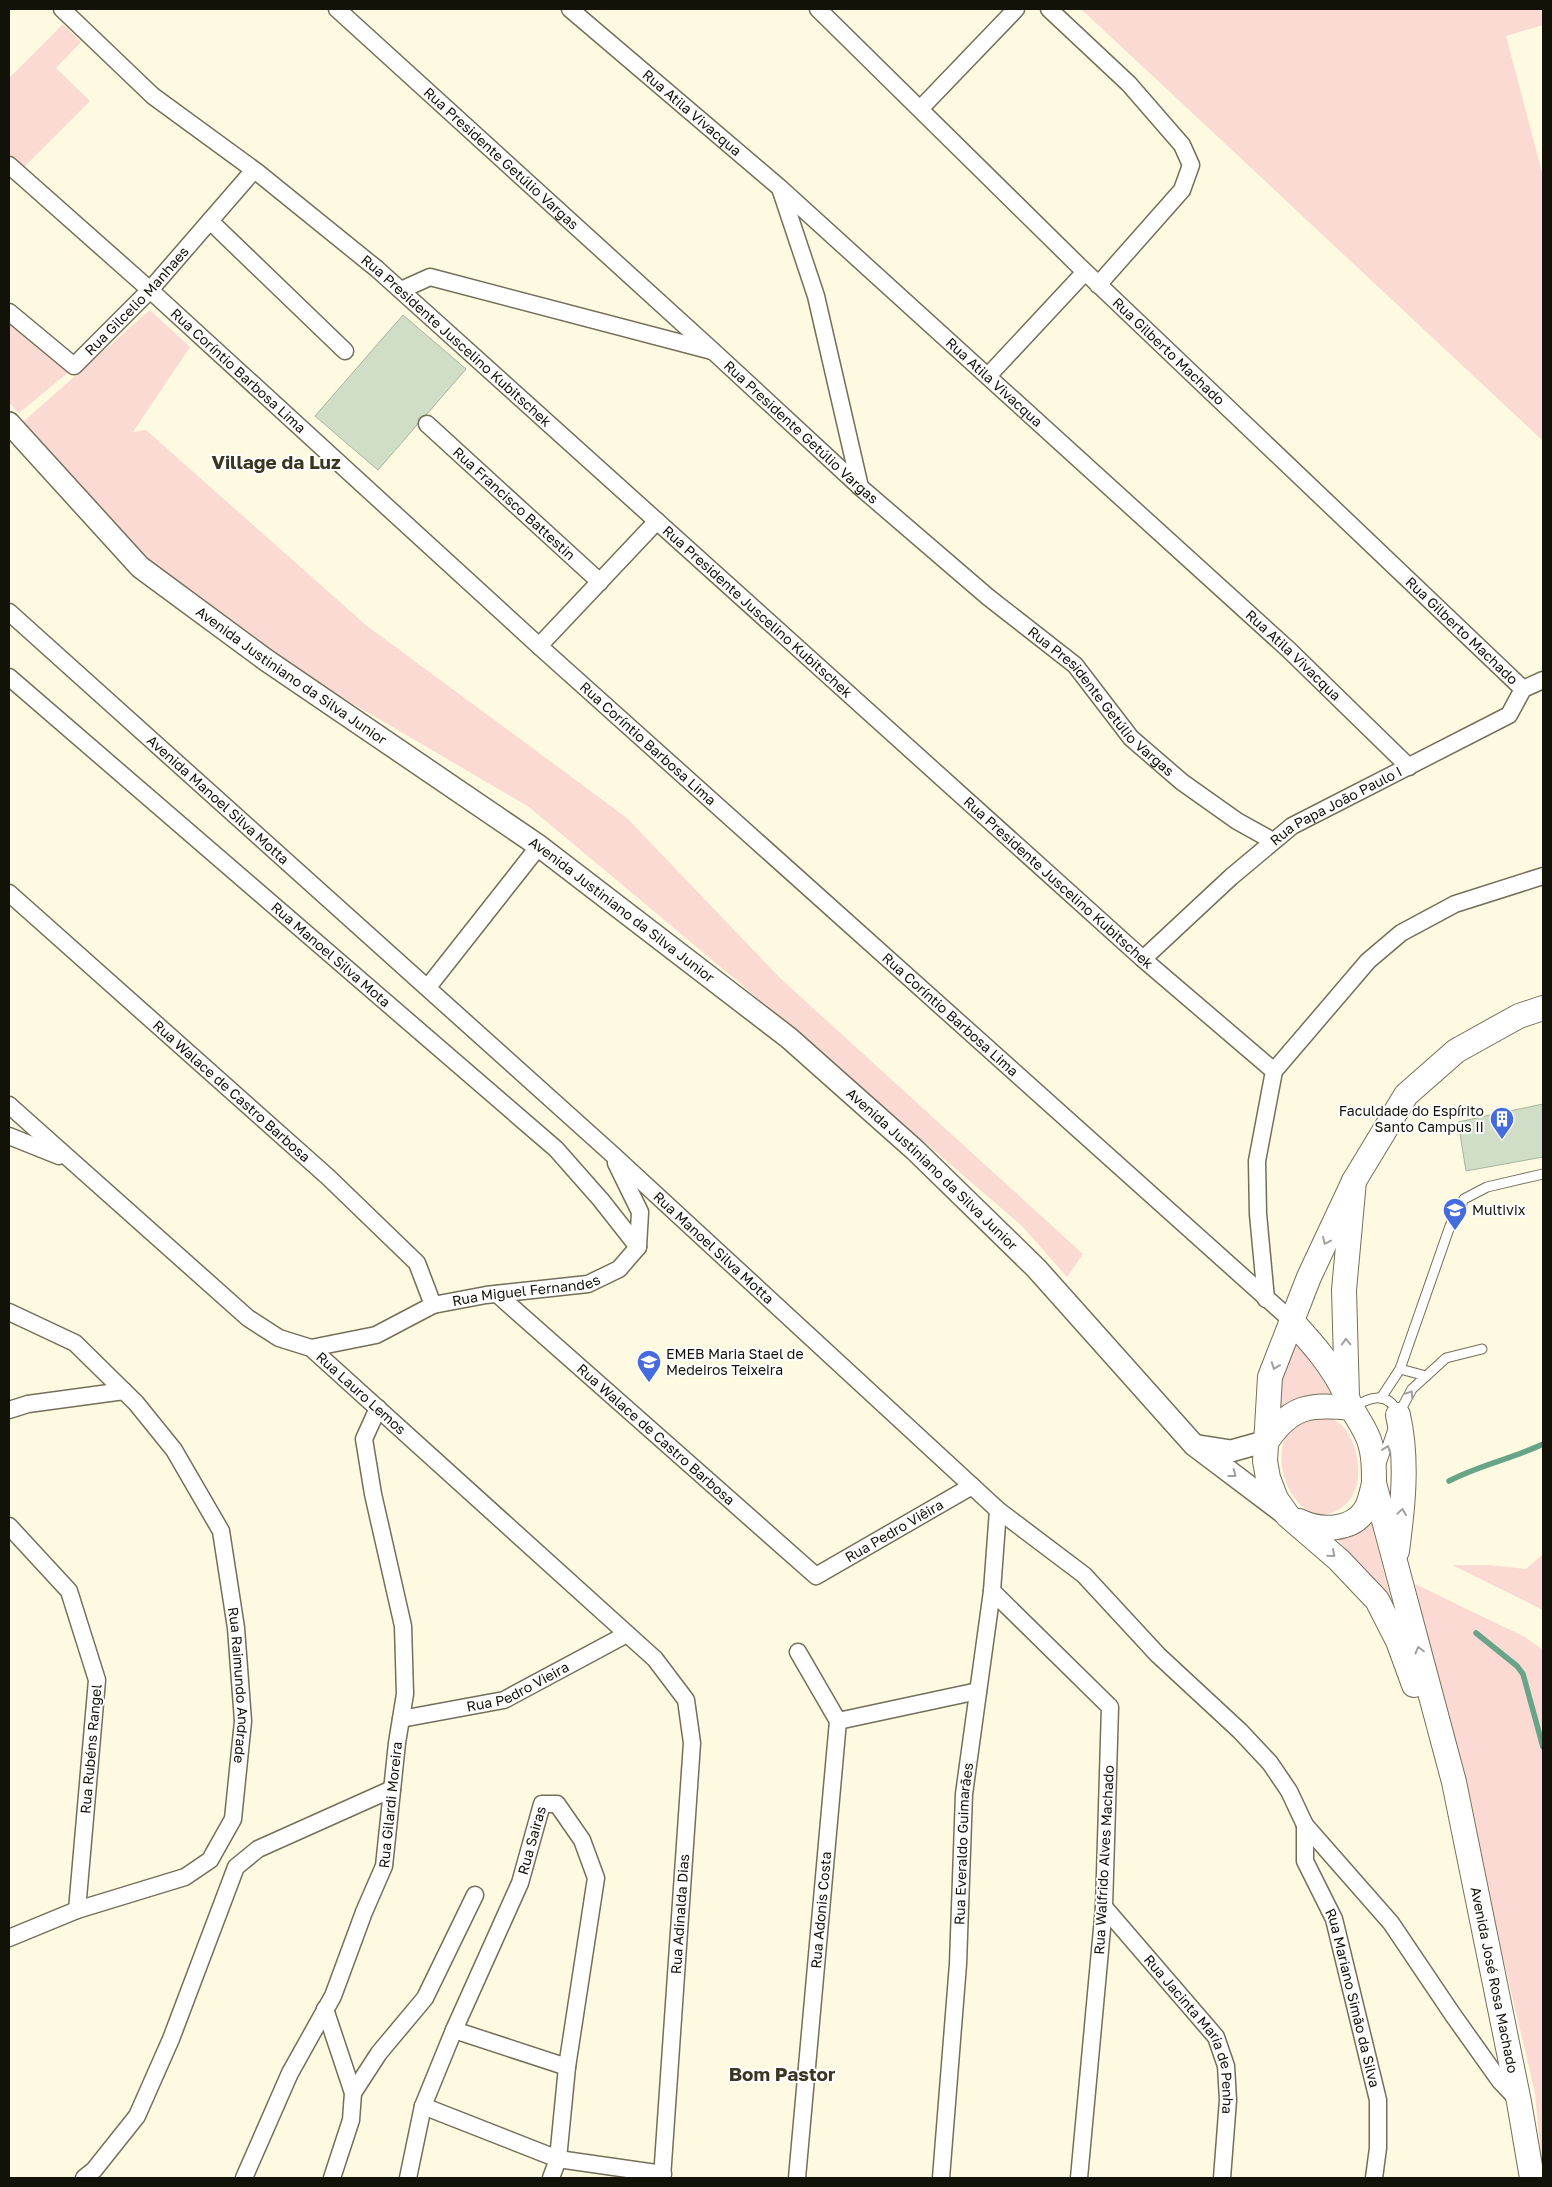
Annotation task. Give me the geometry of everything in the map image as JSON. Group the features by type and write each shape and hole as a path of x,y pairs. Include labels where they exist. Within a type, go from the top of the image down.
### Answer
{"main road":[{"path":"1454,1782 1398,1641 1377,1600 1339,1560 1288,1516 1276,1499 1268,1478 1265,1461 1270,1377 1291,1320 1354,1181 1406,1095 1456,1051 1519,1016 1543,1008"},
{"path":"1349,1402 1344,1290 1354,1181"},
{"path":"1291,1320 1324,1357 1339,1379 1369,1440 1374,1459 1374,1483 1454,1782"},
{"path":"1267,1441 1276,1428 1289,1416 1303,1409 1349,1402"},
{"path":"1395,1560 1404,1500 1402,1433 1398,1414"},
{"path":"1288,1516 1310,1527 1324,1529 1347,1523 1364,1511 1374,1483"},
{"name":"Avenida José Rosa Machado","path":"1454,1782 1519,2102 1532,2178"}],"street":[{"name":"Rua Presidente Juscelino Kubitschek","path":"62,9 153,96 254,170 401,290 1143,959 1274,1071"},
{"name":"Rua Presidente Getúlio Vargas","path":"337,9 860,487 988,597 1075,665 1131,738 1167,769 1237,821 1273,842"},
{"name":"Rua Atila Vivacqua","path":"570,9 779,186 1289,650 1409,767"},
{"name":"Rua Gilberto Machado","path":"818,9 1098,285 1523,689"},
{"path":"920,109 1016,9"},
{"path":"1048,9 1130,84 1182,145 1190,165 1182,190 1098,285"},
{"name":"Rua Coríntio Barbosa Lima","path":"9,165 150,290 539,646 1291,1320"},
{"name":"Rua Gilcelio Manhaes","path":"9,312 74,366 150,290 254,170"},
{"path":"779,186 816,296 860,487"},
{"path":"210,221 345,351"},
{"path":"988,376 1085,272"},
{"path":"401,290 430,277 714,352"},
{"name":"Rua Francisco Battestin","path":"427,424 600,582"},
{"name":"Avenida Justiniano da Silva Junior","path":"9,425 140,566 266,660 540,846 789,1038 915,1150 1036,1268 1194,1445 1288,1516"},
{"path":"539,646 657,521"},
{"name":"Avenida Manoel Silva Motta","path":"9,612 428,987"},
{"name":"Rua Manoel Silva Mota","path":"9,677 556,1148 638,1247"},
{"path":"1523,689 1543,680"},
{"name":"Rua Papa João Paulo I","path":"1143,959 1231,877 1292,826 1508,714 1523,689"},
{"path":"428,987 540,846"},
{"path":"1266,1299 1258,1214 1257,1161 1274,1071 1368,962 1401,933 1455,904 1543,876"},
{"name":"Rua Walace de Castro Barbosa","path":"9,893 328,1177 417,1263 433,1305"},
{"name":"Rua Manoel Silva Motta","path":"428,987 998,1510 1084,1575 1158,1655 1270,1763 1289,1791 1305,1825"},
{"name":"Rua Lauro Lemos","path":"9,1105 248,1318 279,1338 311,1348 655,1659"},
{"path":"9,1136 70,1161"},
{"path":"612,1154 640,1212 638,1247"},
{"name":"Rua Miguel Fernandes","path":"311,1348 376,1335 433,1305 497,1294 588,1284 619,1269 638,1247"},
{"name":"Rua Walace de Castro Barbosa","path":"497,1294 816,1576"},
{"name":"Rua Raimundo Andrade","path":"9,1312 75,1343 124,1391 174,1450 221,1531 236,1628 243,1721 233,1819 210,1860 185,1877 76,1910"},
{"path":"9,1410 28,1404 124,1391"},
{"name":"Rua Gilardi Moreira","path":"244,2178 290,2073 333,1996 364,1912 384,1866 404,1694 403,1626 373,1494 364,1439 378,1408"},
{"path":"1194,1445 1232,1451 1267,1441"},
{"name":"Rua Pedro Viêira","path":"816,1576 972,1486"},
{"name":"Rua Everaldo Guimarães","path":"941,2178 958,1964 964,1794 992,1591 998,1510"},
{"name":"Rua Rubéns Rangel","path":"9,1526 69,1591 98,1680 76,1910"},
{"name":"Rua Walfrido Alves Machado","path":"992,1591 1110,1707 1104,1907 1079,2178"},
{"name":"Rua Pedro Vieira","path":"401,1719 504,1700 628,1634"},
{"path":"798,1652 838,1721 978,1691"},
{"name":"Rua Adinalda Dias","path":"655,1659 686,1700 692,1743 662,2176"},
{"name":"Rua Adonis Costa","path":"797,2178 838,1721"},
{"path":"84,2178 94,2170 137,2116 171,2039 236,1867 258,1849 392,1789"},
{"name":"Rua Sairas","path":"408,2178 423,2106 454,2030 520,1883 542,1804 557,1804 582,1840 596,1878 568,2066 558,2159 551,2178"},
{"path":"1305,1825 1391,1923 1500,2082 1519,2102"},
{"name":"Rua Mariano Simão da Silva","path":"1305,1825 1305,1861 1334,1919 1378,2100 1378,2148 1374,2178"},
{"path":"354,2093 380,2053 425,1998 475,1895"},
{"name":"Rua Jacinta Maria de Penha","path":"1104,1907 1216,2037 1226,2066 1228,2100 1222,2178"},
{"path":"9,1938 76,1910"},
{"path":"326,2009 354,2093 351,2120 332,2178"},
{"path":"454,2030 568,2066"},
{"path":"423,2106 558,2159 662,2176"}],"lane":[{"path":"1381,1398 1400,1369 1450,1226 1464,1199 1487,1187 1543,1174"},
{"path":"1374,1483 1398,1414 1412,1389 1446,1358 1482,1349"},
{"path":"1400,1369 1426,1376"},
{"path":"1349,1402 1368,1398 1381,1398 1392,1404 1398,1414"}],"shaded area":[{"path":"1081,9 1543,9 1543,25 1506,36 1543,176 1543,441"},
{"path":"63,24 81,42 56,68 90,101 21,170 9,157 9,78"},
{"path":"150,310 190,347 133,432 146,430 367,626 627,818 780,978 1083,1254 1067,1277 1022,1226 735,979 529,807 285,664 145,561 16,428"},
{"path":"9,323 70,371 19,413 9,403"},
{"path":"1293,1339 1302,1348 1334,1393 1275,1409 1280,1376"},
{"path":"1330,1417 1345,1429 1350,1437 1357,1457 1358,1478 1356,1488 1346,1504 1328,1514 1312,1513 1299,1503 1288,1488 1283,1469 1282,1451 1287,1434 1300,1422 1311,1418"},
{"path":"1371,1523 1390,1596 1337,1539 1350,1535"},
{"path":"1543,1554 1543,1610 1452,1565 1489,1565 1526,1569"},
{"path":"1415,1584 1525,1637 1543,1650 1543,2178 1535,2093"}],"building":[{"path":"403,315 466,369 427,414 419,418 417,425 378,470 315,416"},
{"name":"Faculdade do Espírito Santo Campus II","path":"1543,1104 1543,1157 1466,1171 1458,1122"}],"waterway":[{"path":"1449,1481 1543,1444"},
{"path":"1476,1633 1517,1666 1523,1674 1543,1747"}],"place":[{"name":"Faculdade do Espírito Santo Campus II","path":"1502,1140"},
{"name":"Multivix","path":"1455,1231"},
{"name":"EMEB Maria Stael de Medeiros Teixeira","path":"649,1383"}],"district":[{"name":"Village da Luz","path":"276,462"},
{"name":"Bom Pastor","path":"782,2074"}]}
